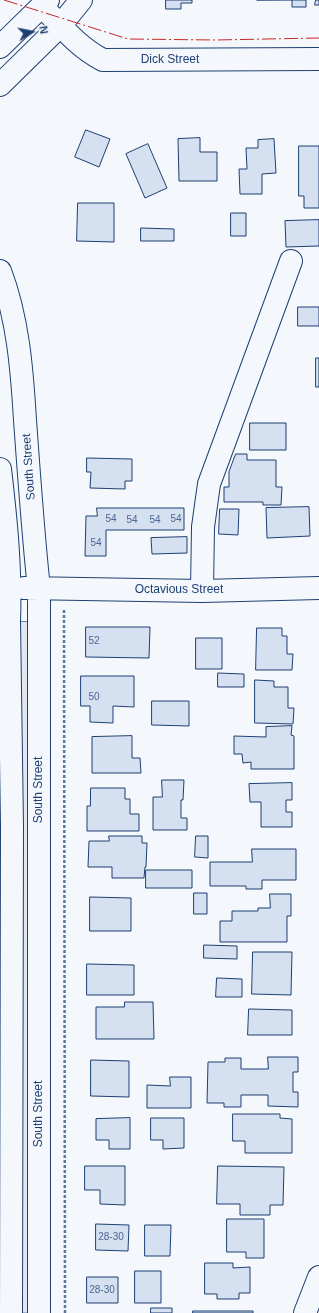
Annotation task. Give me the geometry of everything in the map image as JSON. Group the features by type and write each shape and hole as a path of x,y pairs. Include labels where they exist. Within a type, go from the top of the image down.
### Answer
{"street":[{"path":"0,85 60,26 81,0"},
{"path":"0,47 45,2"},
{"name":"Dick Street","path":"45,2 60,26 84,50 102,60 319,59"},
{"path":"202,591 203,527 209,484 291,261"},
{"name":"South Street","path":"0,271 5,284 21,359 39,589 39,1313"},
{"path":"0,469 9,555 10,588 6,824 11,1313"},
{"name":"Octavious Street","path":"10,588 202,591 319,588"},
{"path":"6,796 39,809"},
{"path":"6,824 39,809"},
{"path":"11,1255 38,1256"},
{"path":"305,1313 319,1277"}],"path":[{"path":"64,589 65,1313"}],"shaded area":[{"path":"9,621 39,622 39,1313 15,1313"}],"building":[{"path":"166,0 192,0 192,3 181,3 181,9 166,9"},
{"path":"292,0 306,0 306,7 292,7"},
{"path":"316,0 319,0 319,5 315,5"},
{"path":"86,130 110,139 99,167 75,157"},
{"path":"200,138 200,152 217,152 217,181 179,181 178,139"},
{"path":"274,139 276,173 262,174 262,194 240,194 239,169 247,169 246,148 258,148 258,140"},
{"path":"148,144 167,188 145,198 126,154"},
{"path":"299,146 319,146 319,208 304,208 304,196 299,196"},
{"path":"78,203 114,203 114,242 77,241"},
{"path":"231,213 246,213 246,236 231,236"},
{"path":"319,220 319,246 286,247 285,221"},
{"path":"141,228 174,229 174,241 141,241"},
{"path":"298,307 319,307 319,326 298,326"},
{"path":"316,358 319,358 319,387 316,387"},
{"path":"250,423 286,423 286,450 250,450"},
{"path":"236,454 247,454 247,460 276,460 276,487 282,487 281,505 263,505 263,502 224,502 224,487 229,487 229,472"},
{"path":"87,458 132,459 132,481 125,481 125,489 90,488 91,472 87,472"},
{"path":"309,507 310,536 267,538 266,508"},
{"path":"97,508 184,508 184,530 106,530 106,556 85,556 86,516 97,516"},
{"path":"220,509 239,509 238,535 219,534"},
{"path":"187,537 187,553 152,554 151,538"},
{"path":"86,627 150,627 149,658 86,657"},
{"path":"257,628 282,628 282,636 287,636 287,654 293,654 292,670 256,670"},
{"path":"196,638 222,638 222,669 196,669"},
{"path":"218,673 244,674 244,687 218,687"},
{"path":"81,676 134,676 134,707 113,706 113,723 90,722 90,706 81,706"},
{"path":"255,680 274,681 274,687 288,687 288,708 294,708 293,724 255,723"},
{"path":"152,701 189,701 189,726 152,725"},
{"path":"292,726 291,735 294,736 294,769 251,769 251,762 243,763 242,754 234,754 234,736 266,737 266,727"},
{"path":"132,736 132,758 140,758 141,773 92,773 92,737"},
{"path":"162,780 184,780 183,800 181,800 181,818 187,818 187,830 153,830 153,797 162,797"},
{"path":"292,783 292,800 286,800 286,812 292,812 292,827 261,827 261,802 250,802 249,784"},
{"path":"91,788 125,788 125,799 130,799 130,814 139,814 139,831 87,831 87,806 90,806"},
{"path":"109,836 142,836 142,843 147,843 144,878 112,878 112,867 88,867 89,841 109,841"},
{"path":"196,836 208,836 208,858 195,857"},
{"path":"252,849 296,849 296,880 262,880 262,889 246,889 246,886 210,886 210,862 252,862"},
{"path":"146,870 192,870 192,888 146,888"},
{"path":"194,893 207,893 207,914 194,914"},
{"path":"270,894 291,894 291,916 287,916 287,942 220,942 220,921 232,921 232,911 258,911 258,908 270,908"},
{"path":"90,897 131,898 131,931 90,931"},
{"path":"204,945 237,946 237,959 204,958"},
{"path":"253,952 292,952 291,995 252,994"},
{"path":"87,964 134,965 134,995 87,995"},
{"path":"217,978 242,979 242,997 216,997"},
{"path":"125,1002 153,1002 154,1039 96,1039 96,1007 124,1007"},
{"path":"249,1009 292,1010 292,1035 248,1035"},
{"path":"268,1057 298,1057 298,1072 293,1072 293,1092 298,1092 298,1107 268,1106 268,1095 241,1095 241,1107 224,1107 224,1103 207,1103 208,1062 225,1062 225,1058 241,1058 241,1069 268,1069"},
{"path":"91,1060 129,1061 129,1097 91,1096"},
{"path":"170,1077 191,1077 191,1108 147,1108 147,1085 170,1086"},
{"path":"233,1114 280,1114 280,1118 292,1119 292,1153 245,1153 245,1141 233,1141"},
{"path":"130,1118 130,1149 109,1149 109,1140 96,1140 96,1119"},
{"path":"151,1118 184,1118 184,1148 163,1149 163,1140 151,1140"},
{"path":"85,1166 125,1166 125,1205 100,1204 100,1190 85,1190"},
{"path":"218,1166 284,1167 283,1205 270,1205 270,1215 240,1215 240,1204 217,1204"},
{"path":"227,1219 264,1219 264,1258 246,1258 246,1252 227,1252"},
{"path":"96,1224 129,1225 128,1251 96,1250"},
{"path":"145,1225 171,1225 170,1256 145,1256"},
{"path":"205,1263 233,1263 233,1268 250,1267 250,1293 239,1293 239,1299 217,1299 217,1294 205,1294"},
{"path":"135,1271 161,1271 161,1303 135,1303"},
{"path":"87,1277 118,1277 118,1303 87,1303"},
{"path":"151,1308 172,1308 172,1313 151,1313"},
{"path":"193,1311 253,1311 253,1313 193,1313"}],"power":[{"path":"4,0 128,39 215,40 319,38"}]}
